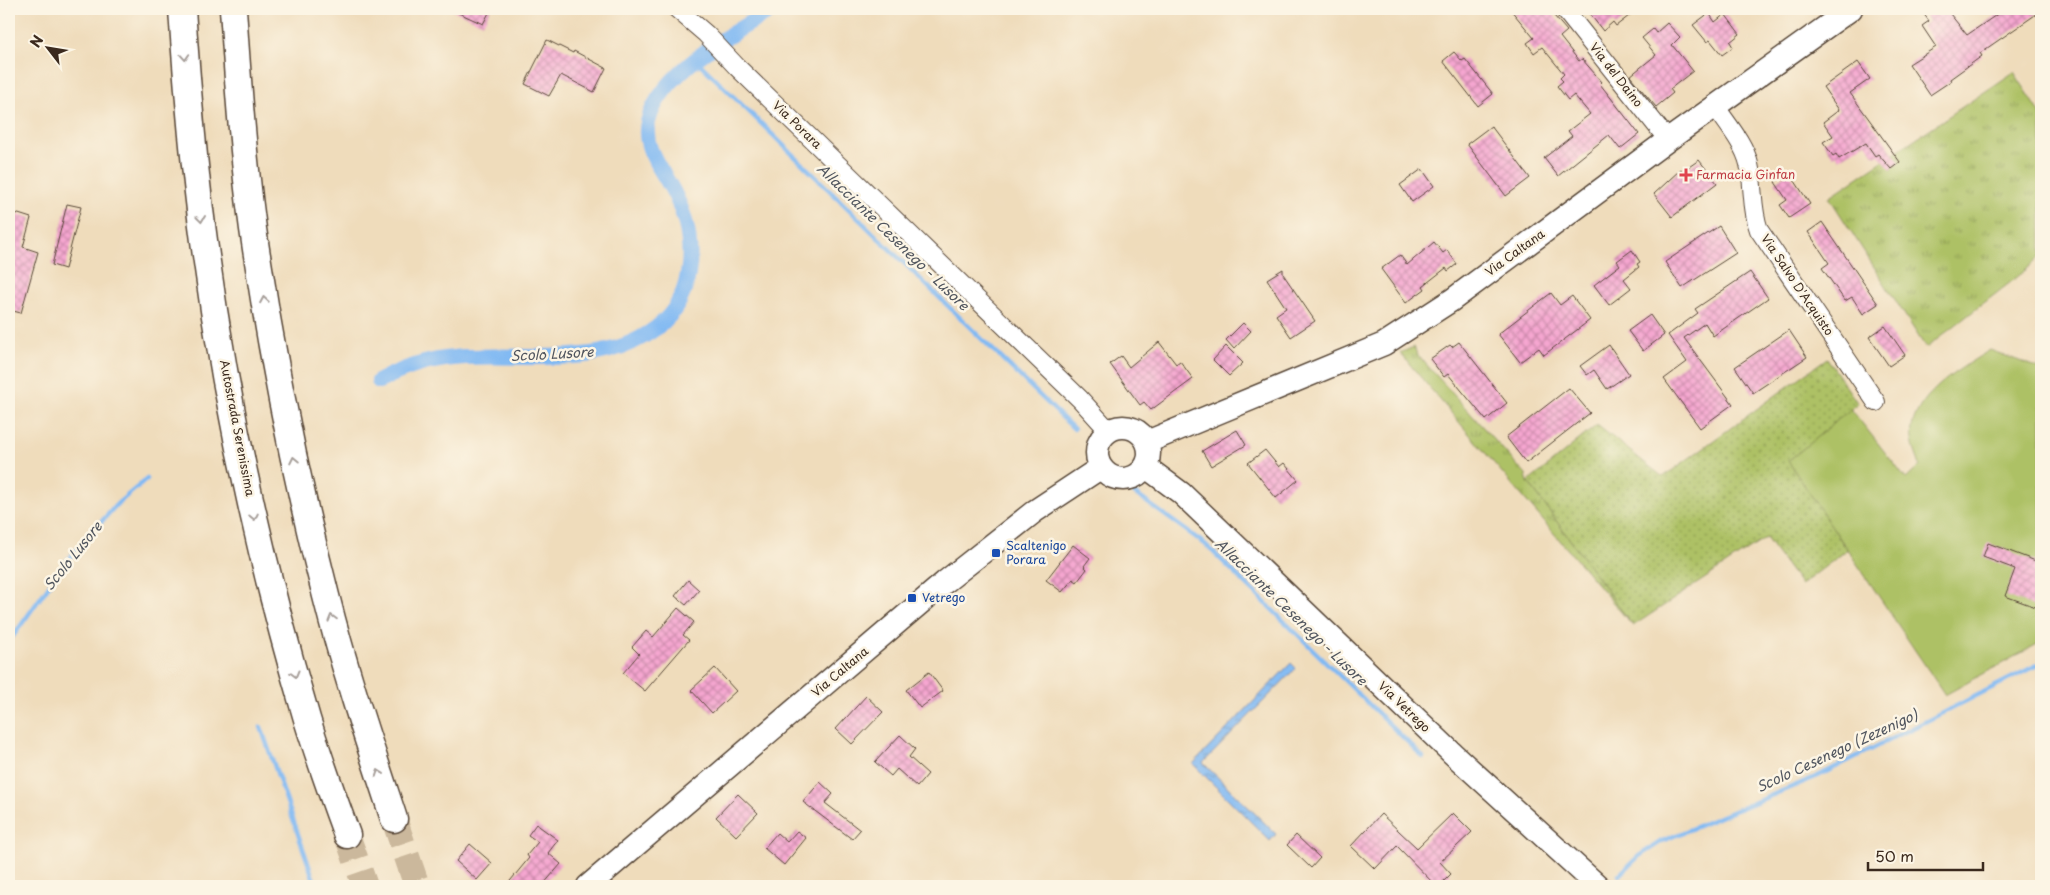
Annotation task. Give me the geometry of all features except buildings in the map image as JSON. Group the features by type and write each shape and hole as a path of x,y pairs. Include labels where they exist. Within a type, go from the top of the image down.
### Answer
{"highway":[{"name":"Autostrada Serenissima","path":"182,9 190,117 203,234 236,432 255,523 307,720 347,836"},
{"path":"233,9 238,83 253,227 285,419 326,598 358,712 394,819"}],"main road":[{"name":"Via Caltana","path":"1147,442 1384,344 1452,300 1668,140 1850,9"},
{"path":"1117,427 1126,427 1134,430 1147,442 1149,454 1146,467 1134,477 1118,480 1108,476 1100,468 1096,458 1097,448 1101,438 1109,431 1117,427"},
{"name":"Via Vetrego","path":"1146,467 1181,492 1452,753 1598,886"},
{"name":"Via Caltana","path":"588,886 945,582 1035,511 1100,468"}],"street":[{"name":"Via Porara","path":"677,9 706,34 737,67 1080,399 1109,431"},
{"name":"Via del Daino","path":"1564,9 1668,140"},
{"name":"Via Salvo D'Acquisto","path":"1715,106 1745,151 1751,178 1755,220 1759,230 1876,402"}],"green space":[{"path":"2014,72 2041,114 2041,256 2025,271 1926,348 1829,197"},
{"path":"1414,347 1417,354 1526,475 1528,482 1633,626 1400,353"},
{"path":"1990,350 2041,369 2041,642 1945,695 1788,461 1851,409 1906,479 1920,466 1913,447 1912,425 1926,398 1951,376"},
{"path":"1827,358 1858,404 1851,409 1835,531 1847,550 1801,585 1766,538 1633,626 1528,482 1597,425 1663,477"}],"water":[{"path":"1291,663 1296,668 1203,763 1276,834 1270,841 1193,764"}],"waterway":[{"name":"Scolo Lusore","path":"379,381 415,366 444,359 558,357 584,355 609,350 633,342 656,328 670,315 680,299 686,282 689,264 689,245 681,208 650,150 647,132 648,122 655,104 682,71 719,42 774,9"},
{"name":"Allacciante Cesenego - Lusore","path":"696,60 1074,429"},
{"name":"Scolo Lusore","path":"9,642 65,563 117,504 147,479"},
{"name":"Allacciante Cesenego - Lusore","path":"1134,493 1205,544 1423,757"},
{"name":"Scolo Cesenego (Zezenigo)","path":"1619,875 1639,856 1662,841 1818,776 2041,663"},
{"path":"261,727 316,886"}],"tunnel":[{"path":"394,819 417,886"},
{"path":"347,835 365,886"}],"place":[{"name":"Farmacia Ginfan","path":"1686,175"},
{"name":"Scaltenigo Porara","path":"996,553"},
{"name":"Vetrego","path":"912,598"}]}
